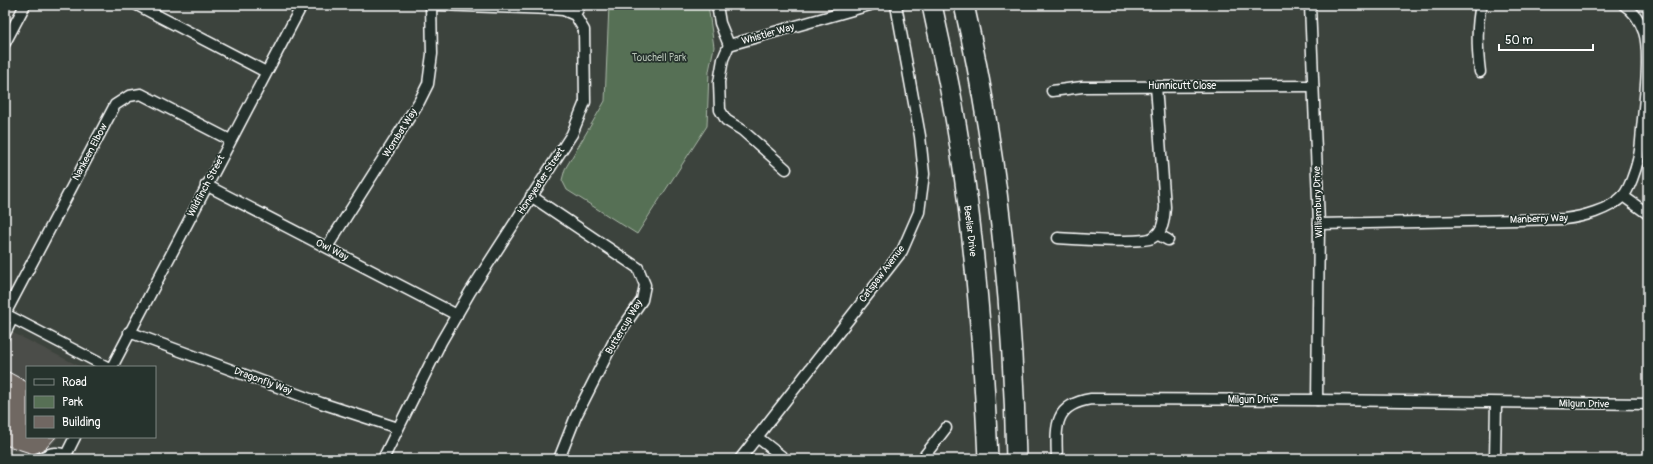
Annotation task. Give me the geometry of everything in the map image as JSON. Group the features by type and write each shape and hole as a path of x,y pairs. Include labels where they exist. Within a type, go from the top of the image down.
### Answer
{"highway":[{"name":"Beeliar Drive","path":"932,5 953,106 975,264 984,366 988,459"},
{"path":"964,5 985,116 1008,286 1016,459"}],"street":[{"path":"5,43 8,29 25,5"},
{"path":"137,5 266,72"},
{"name":"Wildfinch Street","path":"112,366 206,185 302,5"},
{"name":"Wombat Way","path":"327,247 419,102 428,84 432,54 431,5"},
{"path":"436,5 510,6 563,10 575,15 580,5"},
{"path":"717,5 720,23 729,45"},
{"name":"Whistler Way","path":"786,169 742,130 726,120 720,110 719,82 722,59 729,45 870,5"},
{"name":"Catspaw Avenue","path":"740,459 902,251 919,212 924,174 920,136 896,5"},
{"name":"Williambury Drive","path":"1310,5 1320,224 1317,400"},
{"path":"1480,72 1477,42 1478,21 1481,5"},
{"path":"1624,5 1638,20 1644,33 1646,48 1646,104 1639,158 1623,196 1648,214"},
{"name":"Honeyeater Street","path":"384,459 440,342 531,196 572,134 584,102 584,30 575,15"},
{"path":"1058,238 1138,240 1152,238 1162,228 1164,207 1156,86"},
{"name":"Hunnicutt Close","path":"1052,91 1082,87 1313,86"},
{"name":"Nankeen Elbow","path":"5,314 115,104 129,96 141,94 230,140"},
{"name":"Owl Way","path":"206,185 457,315"},
{"name":"Buttercup Way","path":"531,196 638,268 645,285 642,300 615,339 576,416 559,459"},
{"name":"Manberry Way","path":"1320,224 1564,219 1590,214 1606,207 1623,196"},
{"path":"1157,234 1168,240"},
{"path":"5,314 105,366"},
{"name":"Dragonfly Way","path":"129,332 321,403 398,428"},
{"name":"Milgun Drive","path":"1057,459 1056,430 1058,420 1069,405 1079,401 1091,399 1648,404"},
{"path":"1495,459 1496,403"},
{"path":"922,459 946,428"},
{"path":"757,437 785,459"},
{"path":"40,459 47,454 56,452 68,457 75,438"}],"lane":[{"path":"5,340 15,319"}],"shaded area":[{"path":"5,329 79,366 26,366 26,438 58,438 44,453 33,455 5,449"}],"green space":[{"name":"Touchell Park","path":"609,5 708,5 714,47 709,71 707,126 637,234 567,190 562,180 565,169 605,101"}],"building":[{"path":"5,370 26,381 26,438 55,438 46,448 33,454 5,445"}]}
